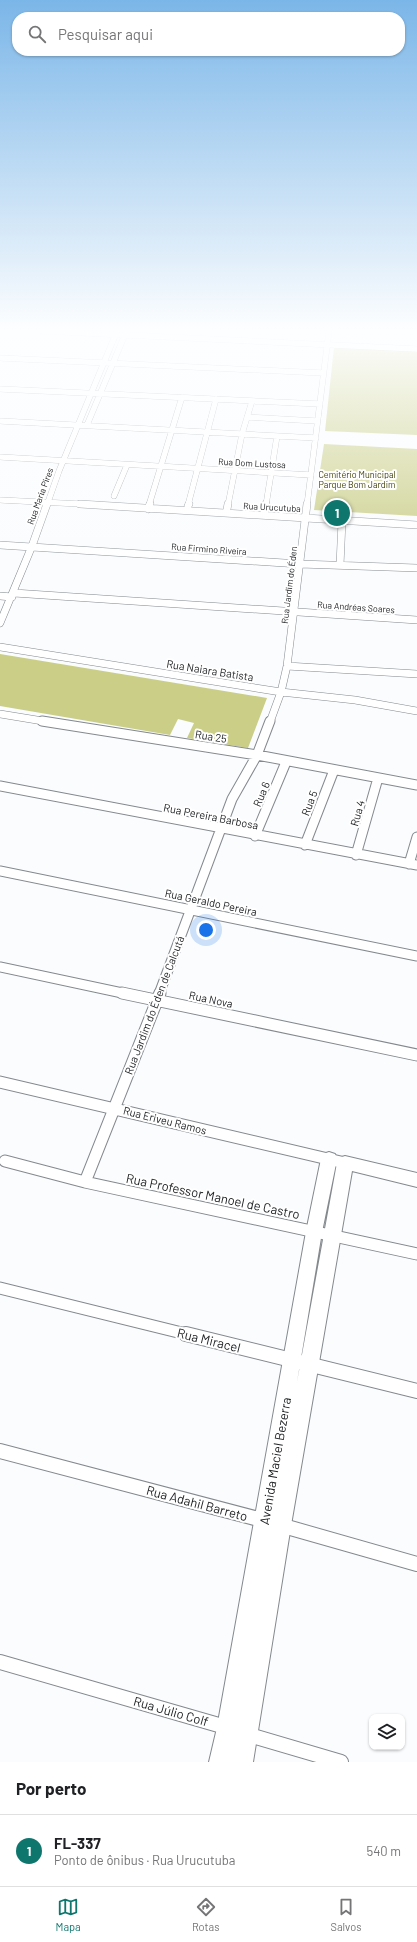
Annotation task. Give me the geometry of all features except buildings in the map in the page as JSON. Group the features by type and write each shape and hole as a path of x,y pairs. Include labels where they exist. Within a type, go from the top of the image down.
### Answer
{"street":[{"name":"Rua Maria Pires","path":"0,623 13,595 32,546 63,460 84,413"},
{"path":"87,425 92,413"},
{"path":"150,507 178,413"},
{"path":"188,506 213,413"},
{"path":"227,509 242,434 248,413"},
{"name":"Rua Jardim do Éden","path":"222,829 232,799 257,755 281,692 287,666 318,413"},
{"path":"247,417 317,421"},
{"path":"0,421 79,424 316,438"},
{"path":"265,511 277,436"},
{"name":"Rua Dom Lustosa","path":"0,457 311,475"},
{"path":"114,496 127,465"},
{"name":"Rua Urucutuba","path":"0,500 306,516 417,520"},
{"name":"Rua Urucutuba","path":"150,507 188,506 265,511 342,521 417,525"},
{"path":"340,565 342,521"},
{"name":"Rua Firmino Riveira","path":"0,545 300,564 417,568"},
{"path":"0,596 13,595"},
{"name":"Rua Andréas Soares","path":"13,595 294,611 417,620"},
{"name":"Rua Naiara Batista","path":"0,647 281,692 355,700 417,711"},
{"path":"287,666 417,674"},
{"name":"Rua 25","path":"0,714 257,755 286,762 378,778 399,780 417,785"},
{"name":"Rua 6","path":"256,836 286,762"},
{"name":"Rua 5","path":"305,845 334,770"},
{"name":"Rua 4","path":"356,855 378,778"},
{"name":"Rua Pereira Barbosa","path":"0,786 413,865"},
{"name":"Rua Jardim do Éden de Calcutá","path":"85,1182 113,1107 157,1000 222,829"},
{"path":"413,865 417,837"},
{"name":"Rua Geraldo Pereira","path":"0,871 417,956"},
{"name":"Rua Nova","path":"0,967 417,1055"},
{"name":"Rua Eriveu Ramos","path":"0,1082 113,1107 417,1180"},
{"name":"Rua Professor Manoel de Castro","path":"5,1161 85,1182 417,1254"},
{"name":"Avenida Maciel Bezerra","path":"242,1762 238,1731 337,1161"},
{"name":"Rua Miracel","path":"0,1288 417,1391"},
{"name":"Rua Adahil Barreto","path":"0,1451 273,1523 417,1564"},
{"name":"Rua Júlio Colf","path":"0,1662 341,1762"},
{"name":"Avenida Maciel Bezerra","path":"220,1762 238,1731"}],"green space":[{"path":"327,413 417,413 417,435 325,431"},
{"name":"Cemitério Municipal Parque Bom Jardim","path":"324,444 417,449 417,516 314,510"},
{"path":"0,654 267,698 248,748 187,738 194,723 178,719 170,735 0,706"}],"place":[{"name":"FL-337","path":"337,513"}]}
